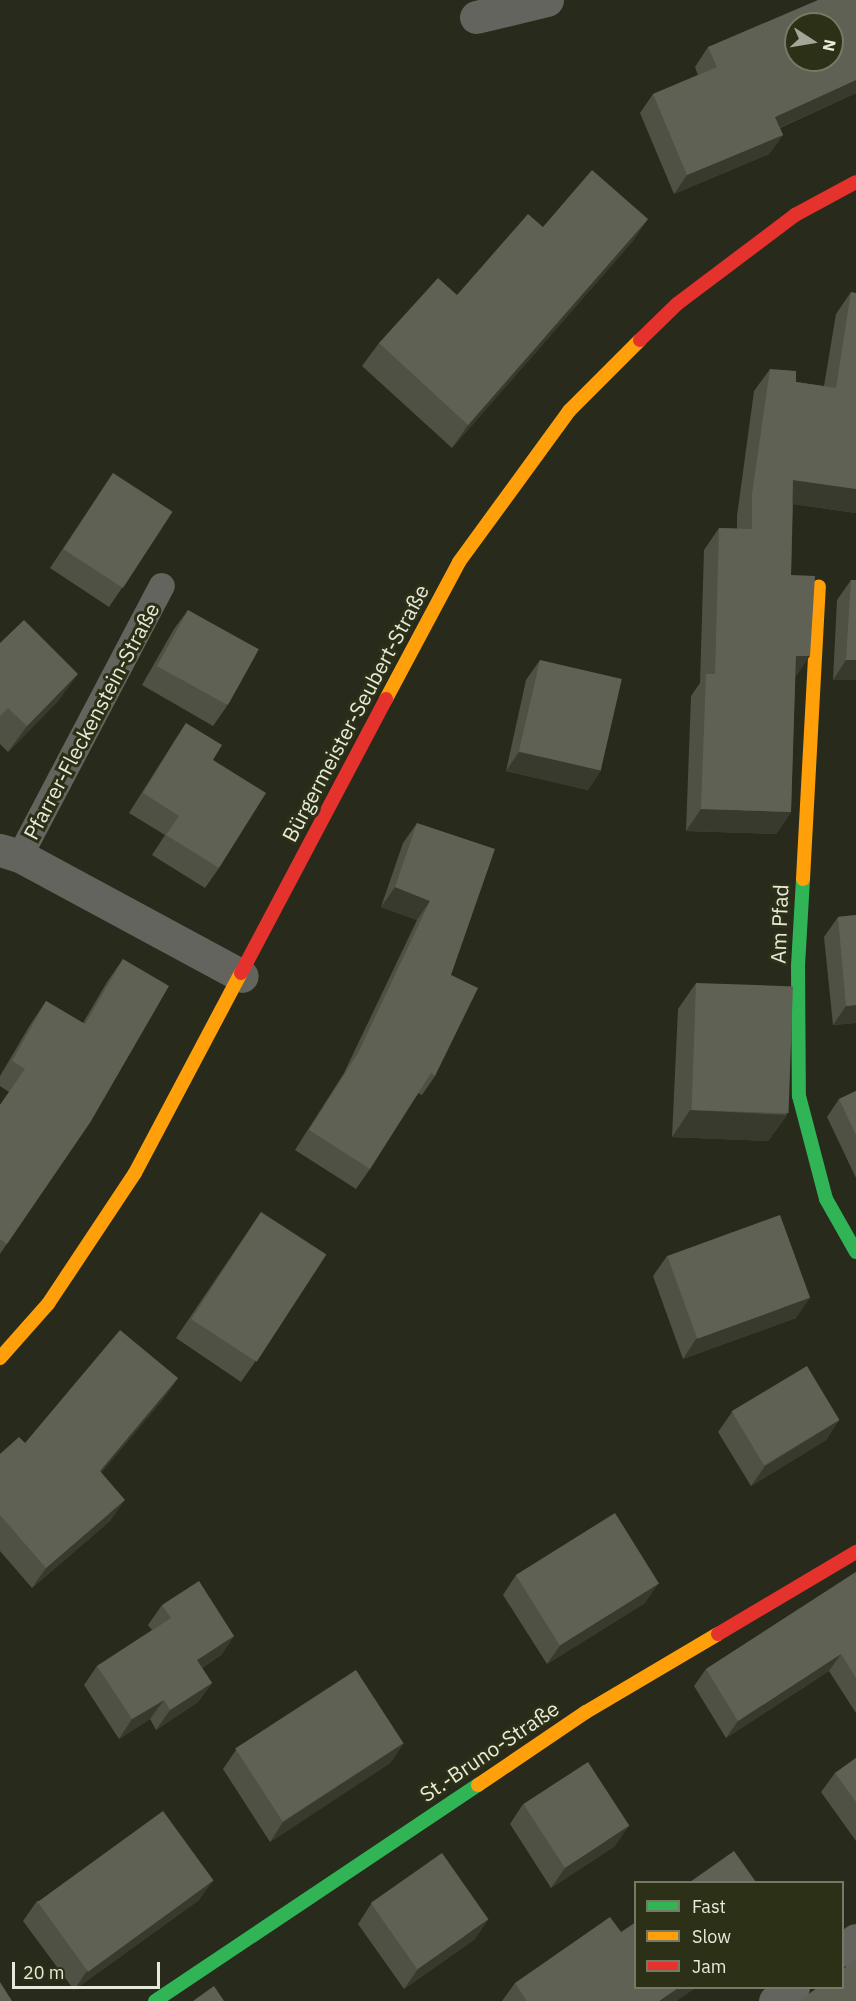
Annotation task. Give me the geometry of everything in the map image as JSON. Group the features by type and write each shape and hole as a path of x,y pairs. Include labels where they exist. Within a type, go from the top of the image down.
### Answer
{"street":[{"path":"476,16 547,0"},
{"name":"Bürgermeister-Seubert-Straße","path":"0,1358 48,1304 135,1173 242,976 360,743 459,562 569,411 676,304 795,215 856,182"},
{"name":"Am Pfad","path":"819,586 799,954 799,1096 826,1199 856,1252"},
{"name":"Pfarrer-Fleckenstein-Straße","path":"10,853 242,976"},
{"name":"St.-Bruno-Straße","path":"155,2001 586,1712 856,1552"},
{"path":"844,1949 856,1940"},
{"path":"775,2001 792,1989"}],"lane":[{"name":"Pfarrer-Fleckenstein-Straße","path":"10,853 162,586"}],"building":[{"path":"818,0 856,0 856,80 775,117 783,135 687,175 653,94 717,67 708,47 784,15 784,72 844,72 844,12 790,12"},
{"path":"592,170 648,219 468,425 379,343 438,278 457,295 528,214 543,227"},
{"path":"851,292 856,293 856,489 793,480 791,575 815,576 810,656 796,656 791,812 701,809 706,674 715,674 719,528 752,529 752,494 770,369 796,371 796,382 836,388"},
{"path":"113,473 173,512 123,588 63,549"},
{"path":"851,580 856,580 856,660 846,660"},
{"path":"188,610 259,649 228,705 157,666"},
{"path":"24,620 78,674 27,726 8,708 0,716 0,643"},
{"path":"540,660 622,679 601,770 519,752"},
{"path":"186,723 222,745 213,760 266,793 219,868 166,835 179,816 143,793"},
{"path":"417,823 495,849 451,975 478,988 435,1076 431,1073 370,1169 309,1130 358,1053 430,901 395,887"},
{"path":"856,915 856,1005 846,1006 838,917"},
{"path":"123,959 169,986 91,1121 7,1244 0,1239 0,1105 25,1069 12,1061 46,1001 85,1024"},
{"path":"696,983 793,986 789,1113 692,1110"},
{"path":"856,1091 856,1135 839,1099"},
{"path":"261,1212 326,1254 257,1362 191,1319"},
{"path":"780,1215 810,1298 697,1339 667,1256"},
{"path":"120,1330 178,1378 100,1471 125,1500 46,1568 0,1515 0,1454 19,1437 25,1443"},
{"path":"807,1366 839,1420 764,1465 732,1411"},
{"path":"615,1513 659,1583 560,1645 516,1575"},
{"path":"856,1572 856,1678 841,1654 738,1721 706,1669"},
{"path":"199,1581 234,1636 197,1660 212,1683 170,1710 164,1700 132,1719 97,1666 171,1618 162,1605"},
{"path":"356,1670 403,1743 283,1821 235,1748"},
{"path":"856,1758 856,1802 835,1773"},
{"path":"588,1762 629,1826 565,1868 523,1804"},
{"path":"163,1811 214,1881 88,1972 38,1902"},
{"path":"734,1851 755,1881 691,1881"},
{"path":"442,1853 488,1919 417,1969 371,1903"},
{"path":"610,1917 621,1932 634,1923 634,1989 677,1989 659,2001 527,2001 515,1983"},
{"path":"856,1959 856,2001 799,2001 816,1989 844,1989 844,1968"},
{"path":"0,1982 12,2001 0,2001"},
{"path":"214,1986 224,2001 193,2001"}],"traffic: fast":[{"path":"803,879 798,966 799,1096 826,1199 856,1252"},
{"path":"155,2001 478,1785"}],"traffic: slow":[{"path":"386,699 459,562 569,411 640,340"},
{"path":"803,879 819,586"},
{"path":"0,1358 48,1304 135,1173 241,973"},
{"path":"478,1785 586,1712 718,1634"}],"traffic: jam":[{"path":"640,340 677,304 795,215 856,182"},
{"path":"241,973 386,699"},
{"path":"718,1634 856,1552"}]}
